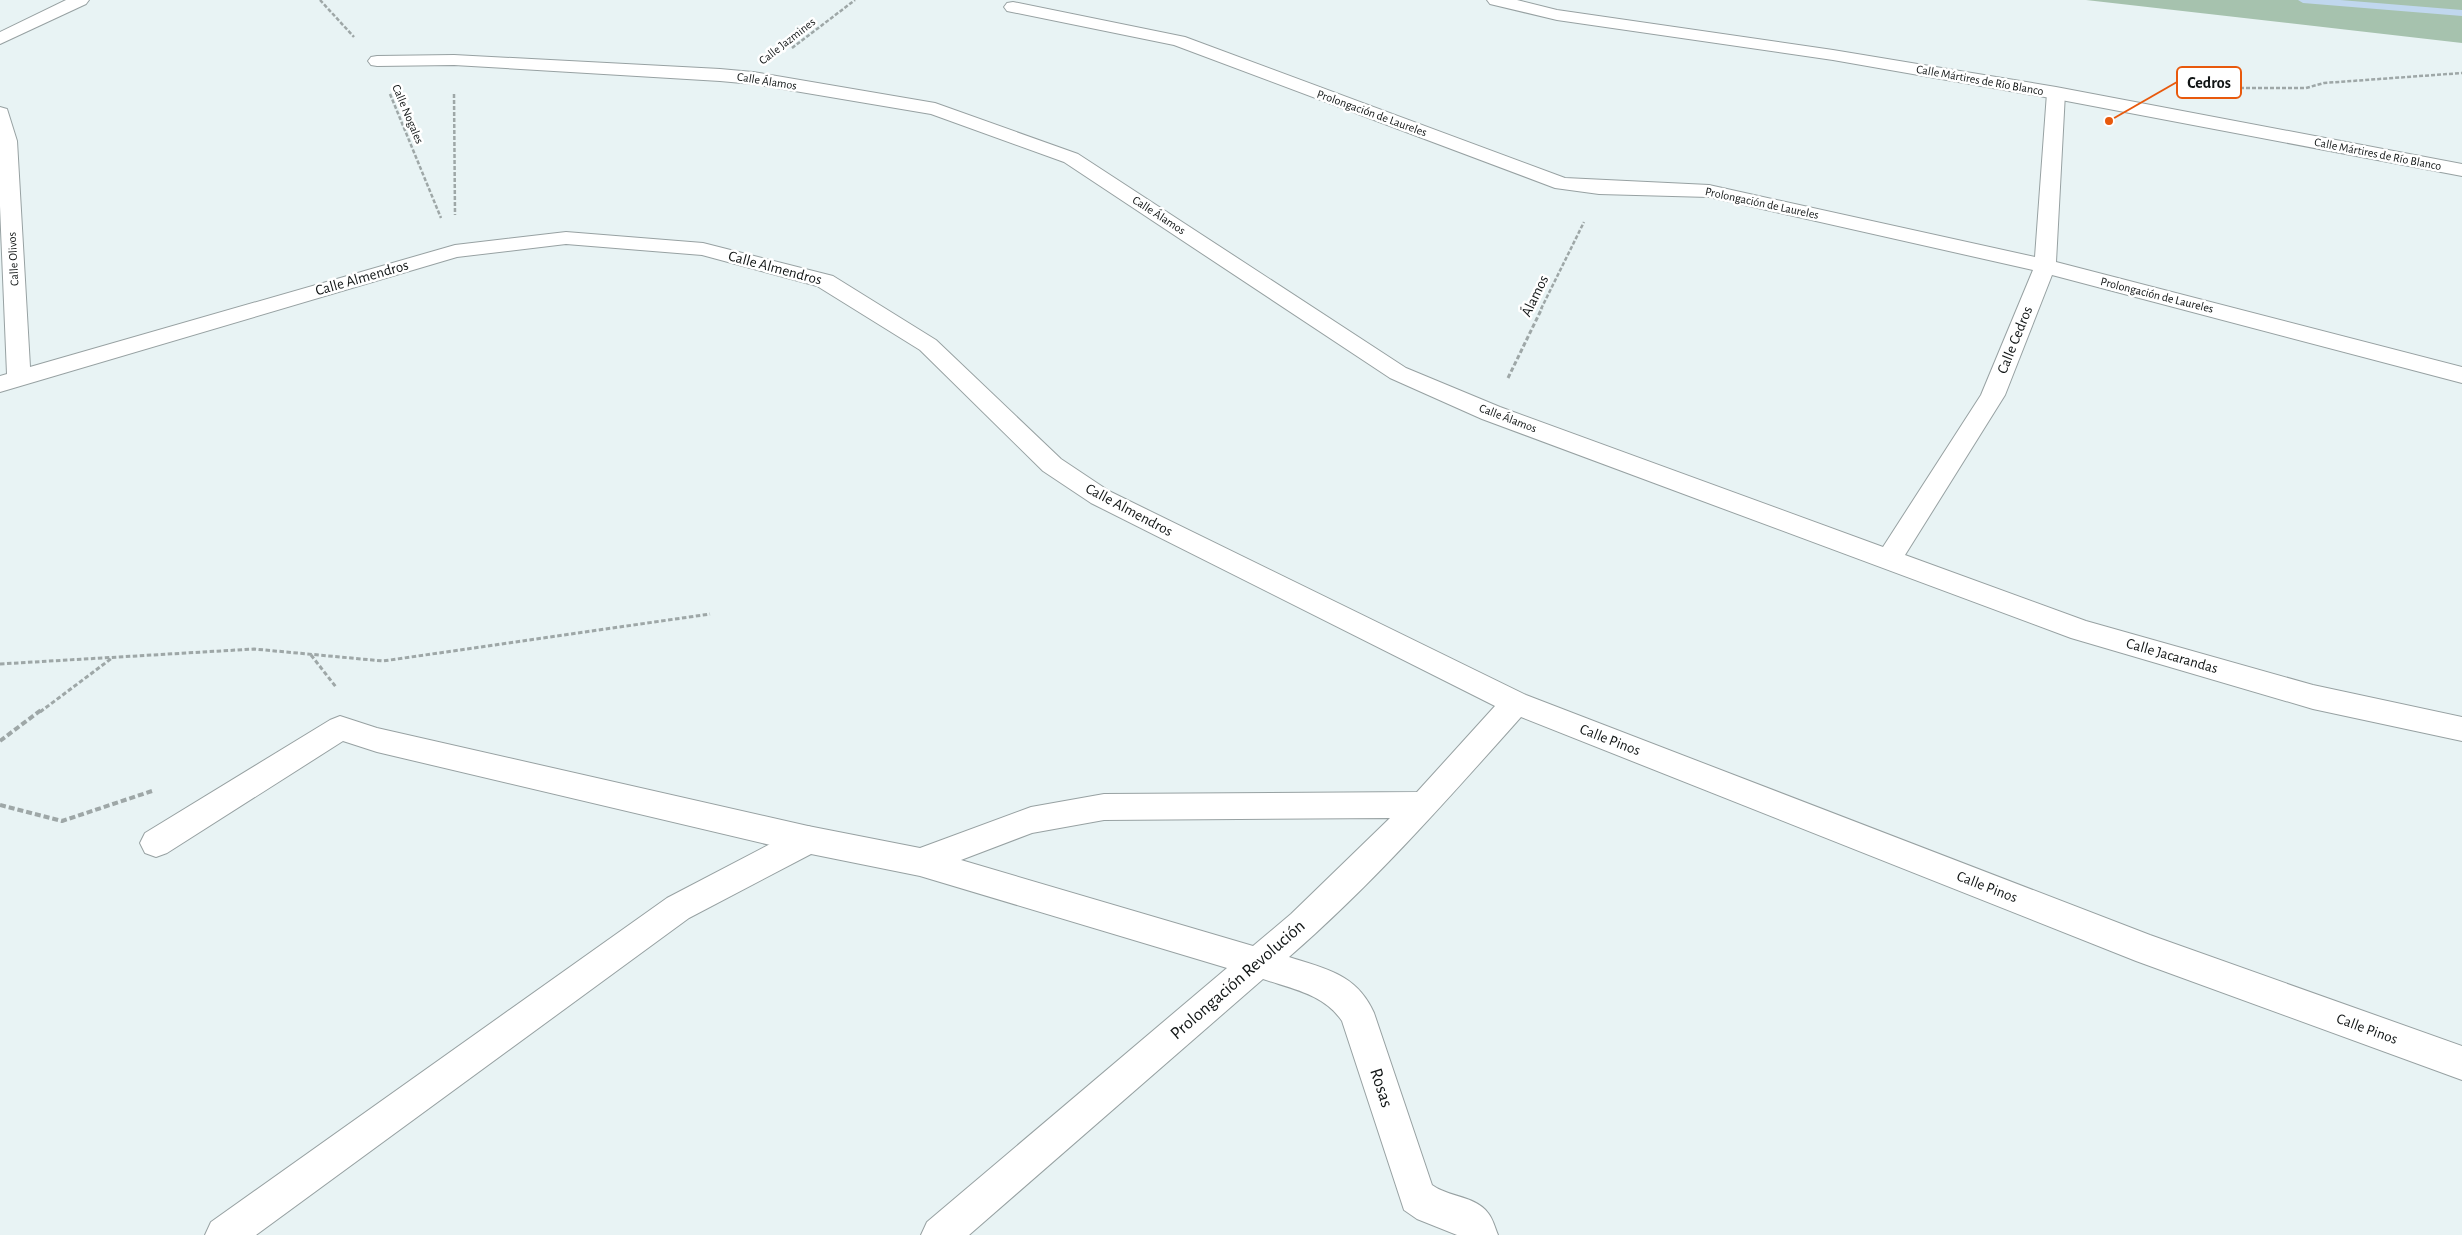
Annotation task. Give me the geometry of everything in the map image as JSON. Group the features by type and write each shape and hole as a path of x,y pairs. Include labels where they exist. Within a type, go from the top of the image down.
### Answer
{"street":[{"path":"0,39 80,0"},
{"name":"Calle Mártires de Río Blanco","path":"1496,0 1557,15 1833,55 2056,93 2462,170"},
{"name":"Prolongación de Laureles","path":"1013,7 1178,41 1562,184 1600,190 1672,188 1709,191 2045,266 2462,375"},
{"name":"Calle Álamos","path":"376,62 454,60 753,78 936,109 1071,158 1398,373 1491,413 1889,559"},
{"name":"Calle Cedros","path":"1889,559 1993,395 2045,266 2056,93"},
{"name":"Calle Olivos","path":"0,113 7,141 10,380"},
{"name":"Calle Almendros","path":"10,380 455,251 566,238 703,249 825,281 928,345 1052,465 1100,497 1516,703"},
{"name":"Calle Jacarandas","path":"1889,559 2090,633 2313,697 2462,729"},
{"name":"Prolongación Revolución","path":"940,1235 1260,963 1303,924 1424,805 1516,703"},
{"name":"Calle Pinos","path":"1516,703 2148,950 2462,1063"},
{"name":"Rosas","path":"156,843 340,728 377,740 808,840 920,862 1260,963 1330,986 1347,999 1357,1013 1417,1197 1431,1207 1461,1215 1478,1231 1479,1235"},
{"path":"920,862 1031,820 1104,807 1424,805"},
{"path":"224,1235 678,908 808,840"}],"path":[{"name":"Calle Nogales","path":"320,0 376,62 455,251"},
{"name":"Calle Jazmines","path":"753,78 855,0"},
{"path":"454,60 455,251"},
{"path":"2226,88 2306,88 2324,82 2462,73"},
{"name":"Álamos","path":"1491,413 1600,190"},
{"path":"0,664 254,649 382,661 710,614"},
{"path":"0,740 112,658"}],"green space":[{"path":"2086,0 2462,0 2462,43"}],"waterway":[{"path":"2303,0 2462,13"}],"place":[{"name":"Cedros","path":"2109,121"}]}
